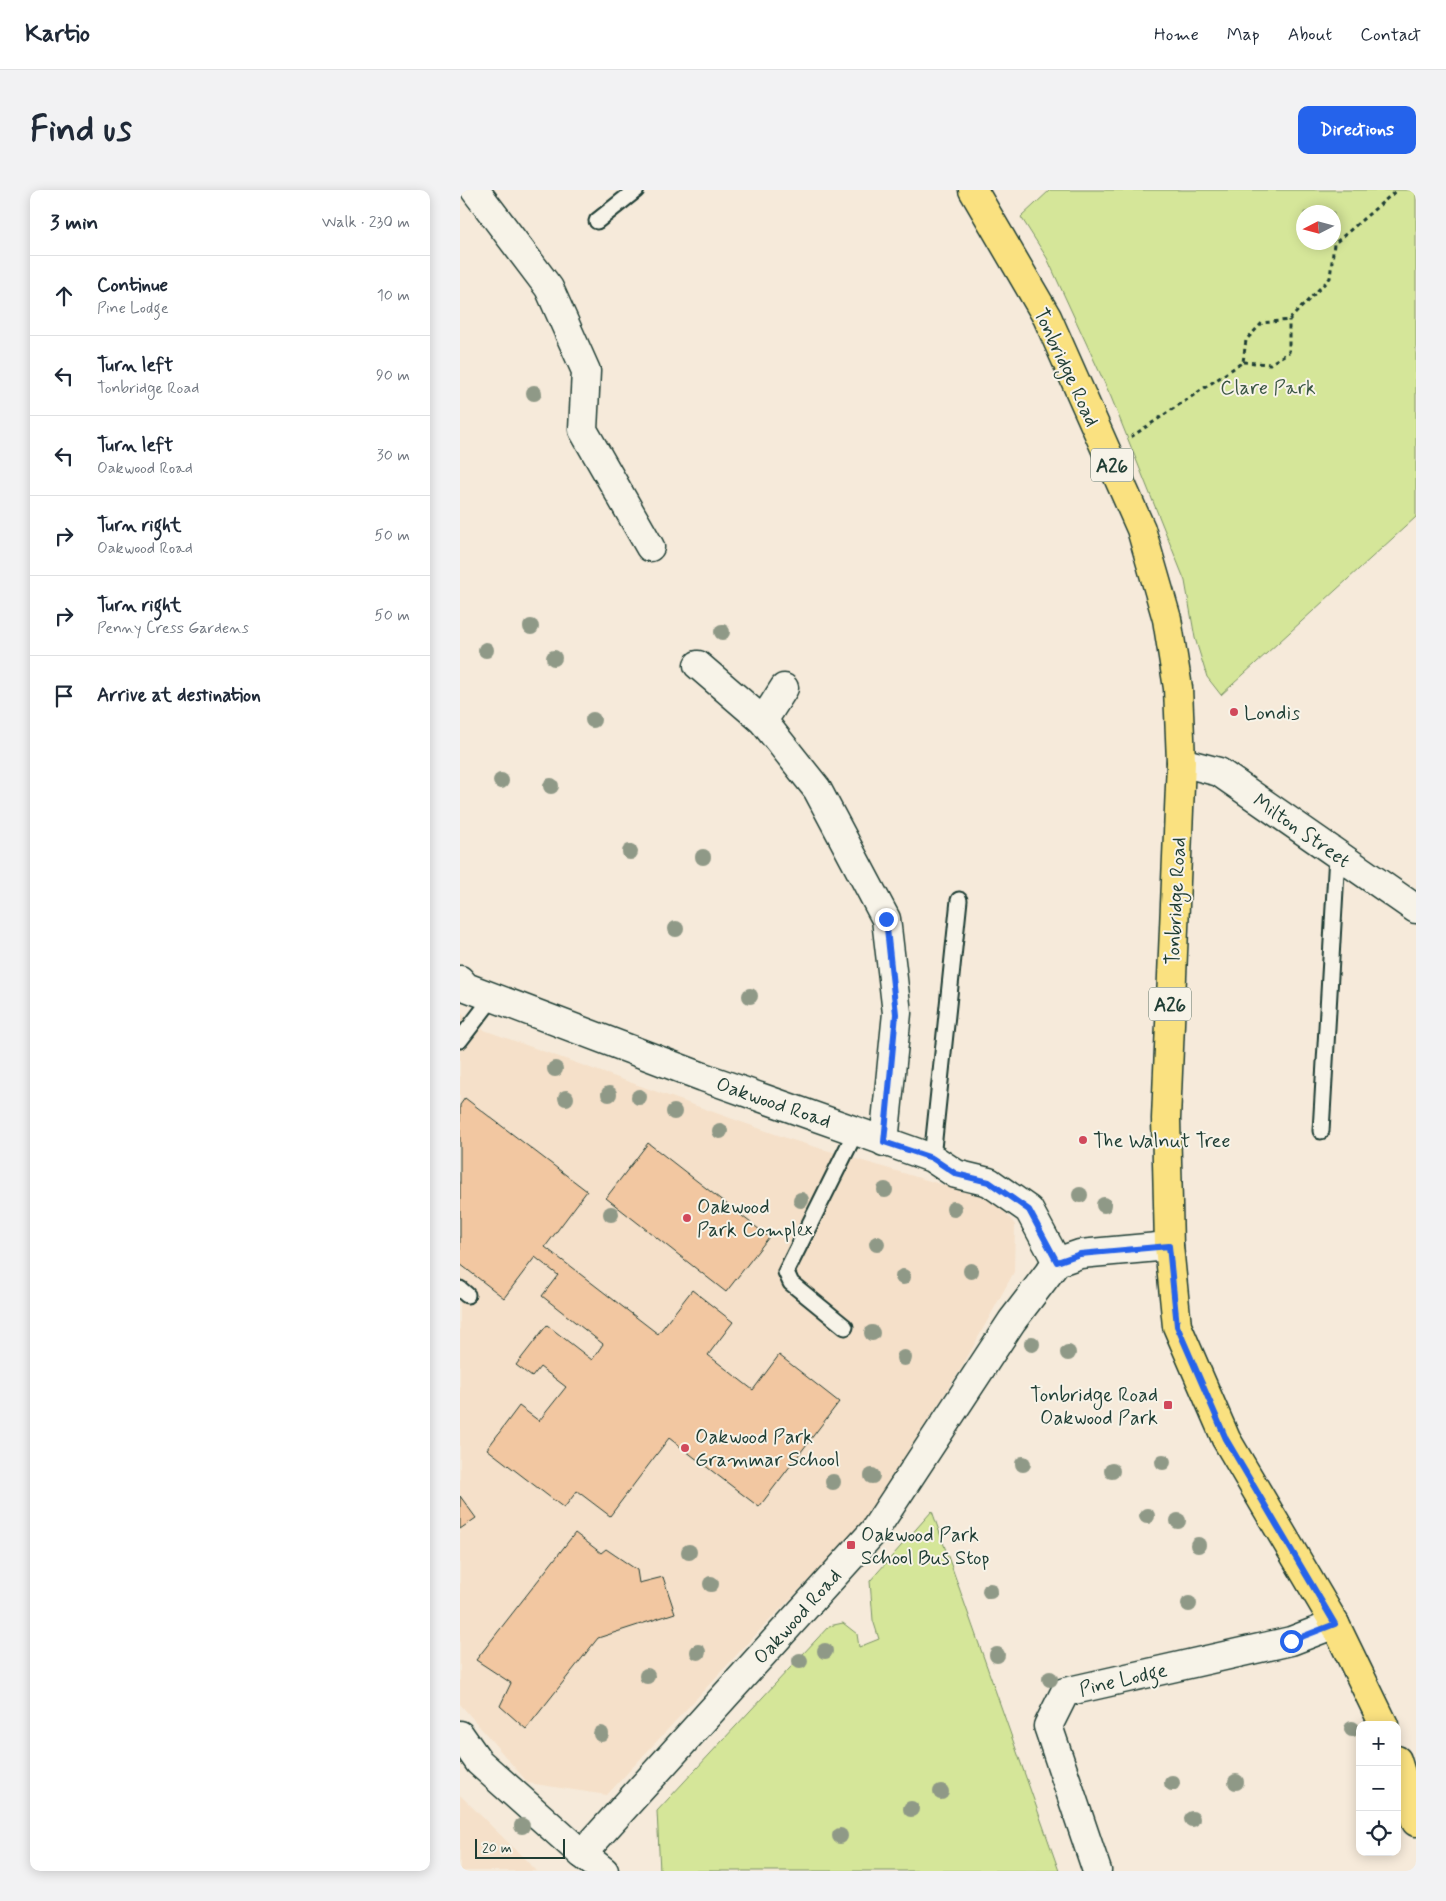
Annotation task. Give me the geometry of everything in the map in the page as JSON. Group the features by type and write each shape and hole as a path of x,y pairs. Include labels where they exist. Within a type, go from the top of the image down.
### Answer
{"main road":[{"name":"Tonbridge Road","path":"973,190 1047,317 1141,529 1167,618 1178,688 1181,762 1166,1119 1169,1246 1177,1326 1226,1439 1335,1624 1382,1721"},
{"path":"1399,1766 1416,1822"}],"street":[{"path":"475,190 549,288 586,371 583,430 650,547"},
{"path":"698,665 763,721 817,789 886,919 896,1014 884,1142"},
{"path":"763,721 784,688"},
{"name":"Milton Street","path":"1181,762 1219,772 1416,910"},
{"name":"Oakwood Road","path":"460,980 466,987 703,1077 785,1104 884,1142 932,1158 956,1174 989,1182 1029,1210 1057,1262 1012,1321 874,1531 582,1854"},
{"path":"1057,1262 1080,1254 1169,1246"},
{"name":"Pine Lodge","path":"1097,1871 1048,1726 1065,1692 1291,1641 1335,1624"},
{"path":"460,1735 480,1762 582,1854 604,1871"}],"lane":[{"path":"596,221 636,190"},
{"path":"1321,1131 1337,855"},
{"path":"932,1158 959,900"},
{"path":"460,1040 493,997"},
{"path":"844,1327 791,1283 786,1272 856,1131"}],"path":[{"path":"1243,362 1246,340 1262,322 1289,320 1330,278 1334,244 1397,190"},
{"path":"1107,453 1243,362 1270,364 1288,352 1289,320"}],"shaded area":[{"name":"Oakwood Park Grammar School","path":"460,1013 484,1030 789,1139 997,1201 1015,1225 1014,1272 962,1367 858,1529 743,1648 607,1795 528,1783 460,1704"},
{"path":"460,1795 537,1871 460,1871"}],"green space":[{"name":"Clare Park","path":"1050,190 1416,190 1416,517 1221,695 1207,677 1195,638 1185,581 1111,397 1047,258 1021,217"},
{"path":"932,1511 1059,1871 660,1871 657,1811 829,1626 843,1623 857,1634 859,1647 879,1639 873,1620 870,1581"}],"building":[{"path":"465,1098 587,1191 545,1247 658,1334 692,1290 733,1322 708,1355 753,1390 779,1355 839,1402 759,1507 669,1438 610,1516 577,1491 564,1508 487,1449 519,1406 539,1421 566,1387 540,1367 532,1377 516,1365 547,1325 592,1360 603,1344 542,1296 558,1275 535,1257 504,1298 460,1264 460,1105"},
{"name":"Oakwood Park Complex","path":"648,1143 769,1237 726,1292 606,1198"},
{"path":"460,1496 476,1518 460,1529"},
{"path":"575,1533 601,1553 606,1549 637,1570 639,1583 663,1577 675,1613 598,1638 526,1729 500,1706 511,1683 476,1660"}],"place":[{"name":"Londis","path":"1234,712"},
{"name":"The Walnut Tree","path":"1083,1140"},
{"name":"Oakwood Park Complex","path":"687,1218"},
{"name":"Tonbridge Road Oakwood Park","path":"1168,1405"},
{"name":"Oakwood Park Grammar School","path":"685,1448"},
{"name":"Oakwood Park School Bus Stop","path":"851,1545"}],"route":[{"path":"886,919 896,1014 884,1142 932,1158 956,1174 989,1182 1029,1210 1057,1262 1080,1254 1169,1246 1177,1326 1226,1439 1335,1624 1291,1641"}]}
